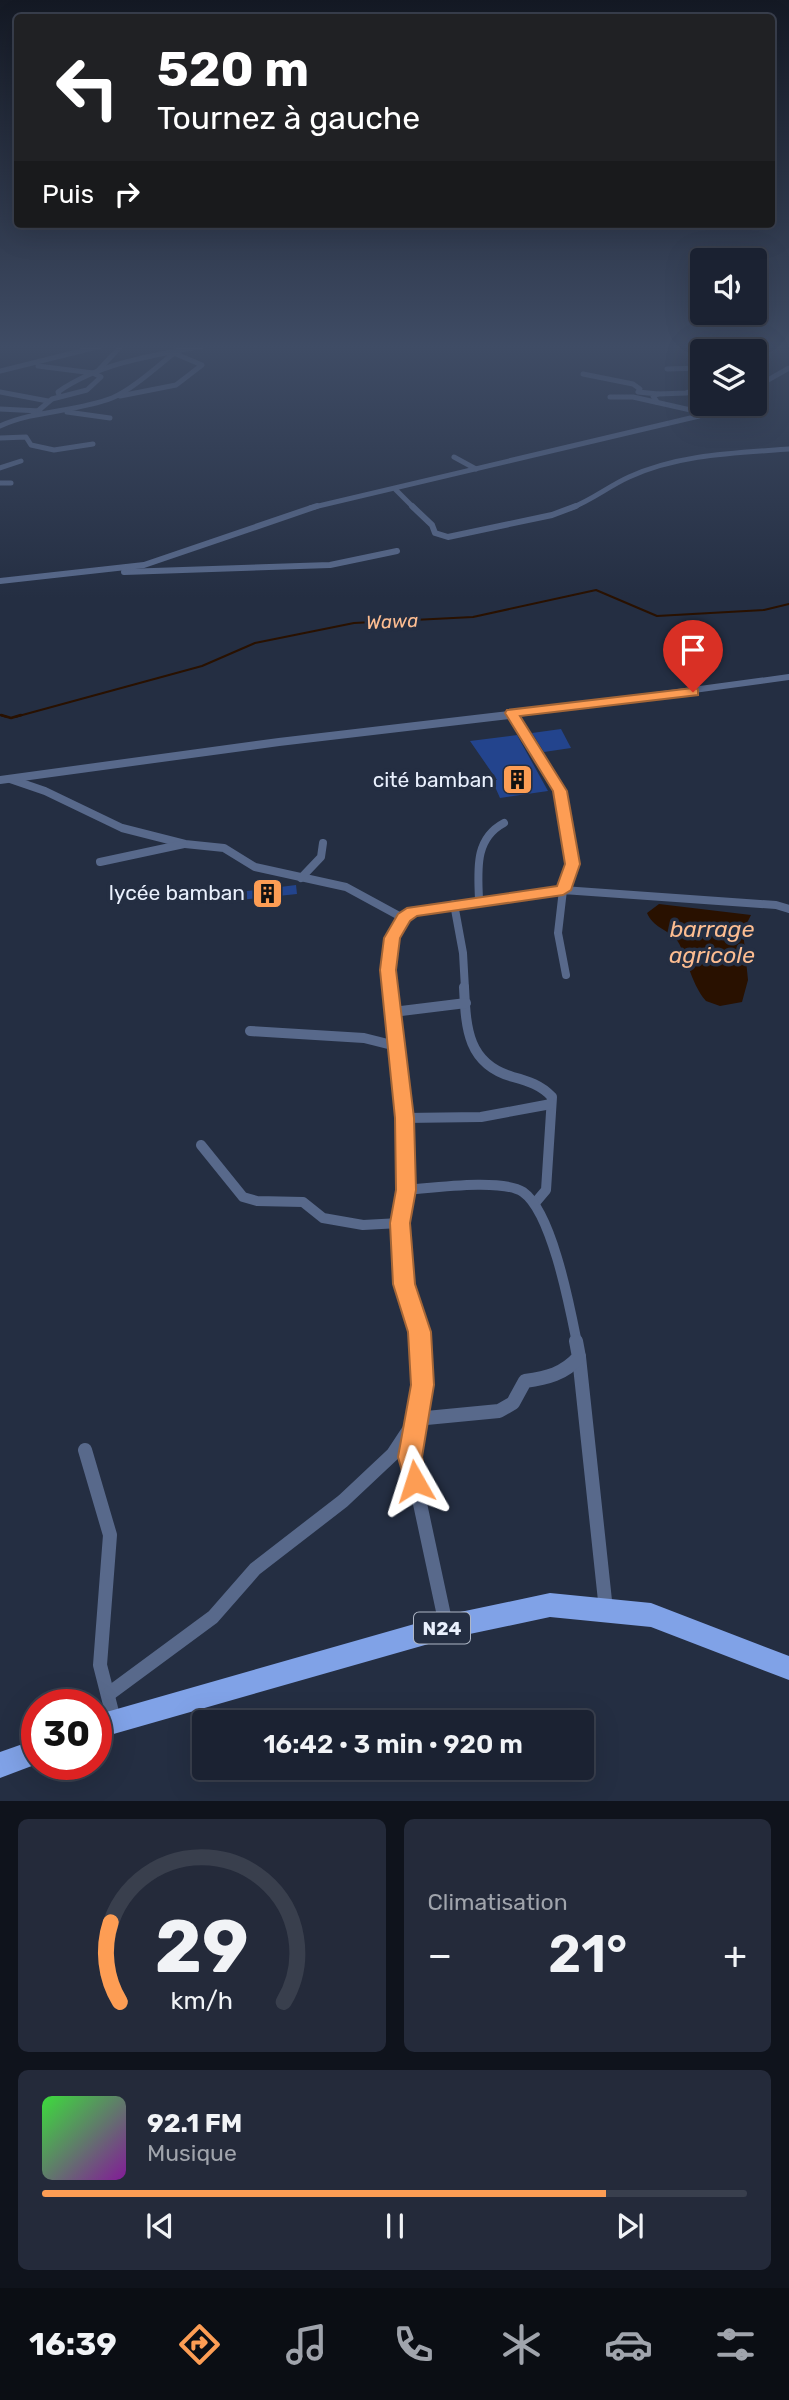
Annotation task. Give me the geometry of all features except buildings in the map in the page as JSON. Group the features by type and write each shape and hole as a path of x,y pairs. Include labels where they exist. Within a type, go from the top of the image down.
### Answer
{"main road":[{"name":"N24","path":"112,1722 446,1627 550,1605 651,1615 789,1668"},
{"path":"0,1765 21,1757"}],"street":[{"path":"0,581 144,565 309,508 396,490 635,430"},
{"path":"0,438 26,437 31,445 47,449 93,444"},
{"path":"396,490 432,525 435,533 449,537 552,515 584,503 629,477 676,462 712,455 789,449"},
{"path":"454,457 476,469"},
{"path":"0,468 21,461"},
{"path":"0,483 11,483"},
{"path":"109,570 153,575 218,567 307,566 378,558 397,551"},
{"path":"4,779 511,713 572,708 789,677"},
{"path":"511,713 560,791 573,864 557,915 561,959 566,975"},
{"path":"4,779 45,791 122,828 185,844 224,848 255,867 346,887 403,918"},
{"path":"480,900 479,849 490,831 503,823"},
{"path":"301,878 321,858 323,843"},
{"path":"100,862 185,844"},
{"path":"446,1627 410,1457 422,1385 419,1332 404,1284 400,1223 406,1190 404,1118 388,970 392,938 403,918 412,912 563,890 789,909"},
{"path":"454,904 463,951 466,1003 473,1049 489,1068 548,1091 552,1097 546,1190 535,1203"},
{"path":"393,1013 466,1003"},
{"path":"250,1031 364,1038 396,1046"},
{"path":"404,1118 481,1117 551,1104"},
{"path":"201,1145 243,1197 257,1201 303,1202 323,1217 363,1225 400,1223"},
{"path":"406,1190 502,1187 522,1191 535,1203 571,1301 606,1611"},
{"path":"416,1419 499,1411 513,1403 524,1381 553,1377 570,1368 579,1357"},
{"path":"112,1692 213,1617 255,1569 343,1501 393,1454 416,1419"},
{"path":"85,1450 110,1535 100,1665 109,1689"},
{"path":"393,1454 410,1457"}],"water":[{"name":"barrage agricole","path":"659,904 751,915 743,931 748,980 742,1002 720,1006 706,1001 676,939 656,925 647,913"}],"waterway":[{"name":"Wawa","path":"15,717 202,666 255,643 354,623 473,617 596,590 657,616 764,610 789,604"},
{"name":"Wawa","path":"0,715 7,717"},
{"name":"Wawa","path":"1,715 11,718 21,715"}],"place":[{"name":"cité bamban","path":"517,780"},
{"name":"lycée bamban","path":"268,893"}],"route":[{"path":"415,1481 410,1457 422,1385 419,1332 404,1284 400,1223 406,1190 404,1118 388,970 392,938 403,918 412,912 563,890 573,864 560,791 511,713 693,692"}]}
